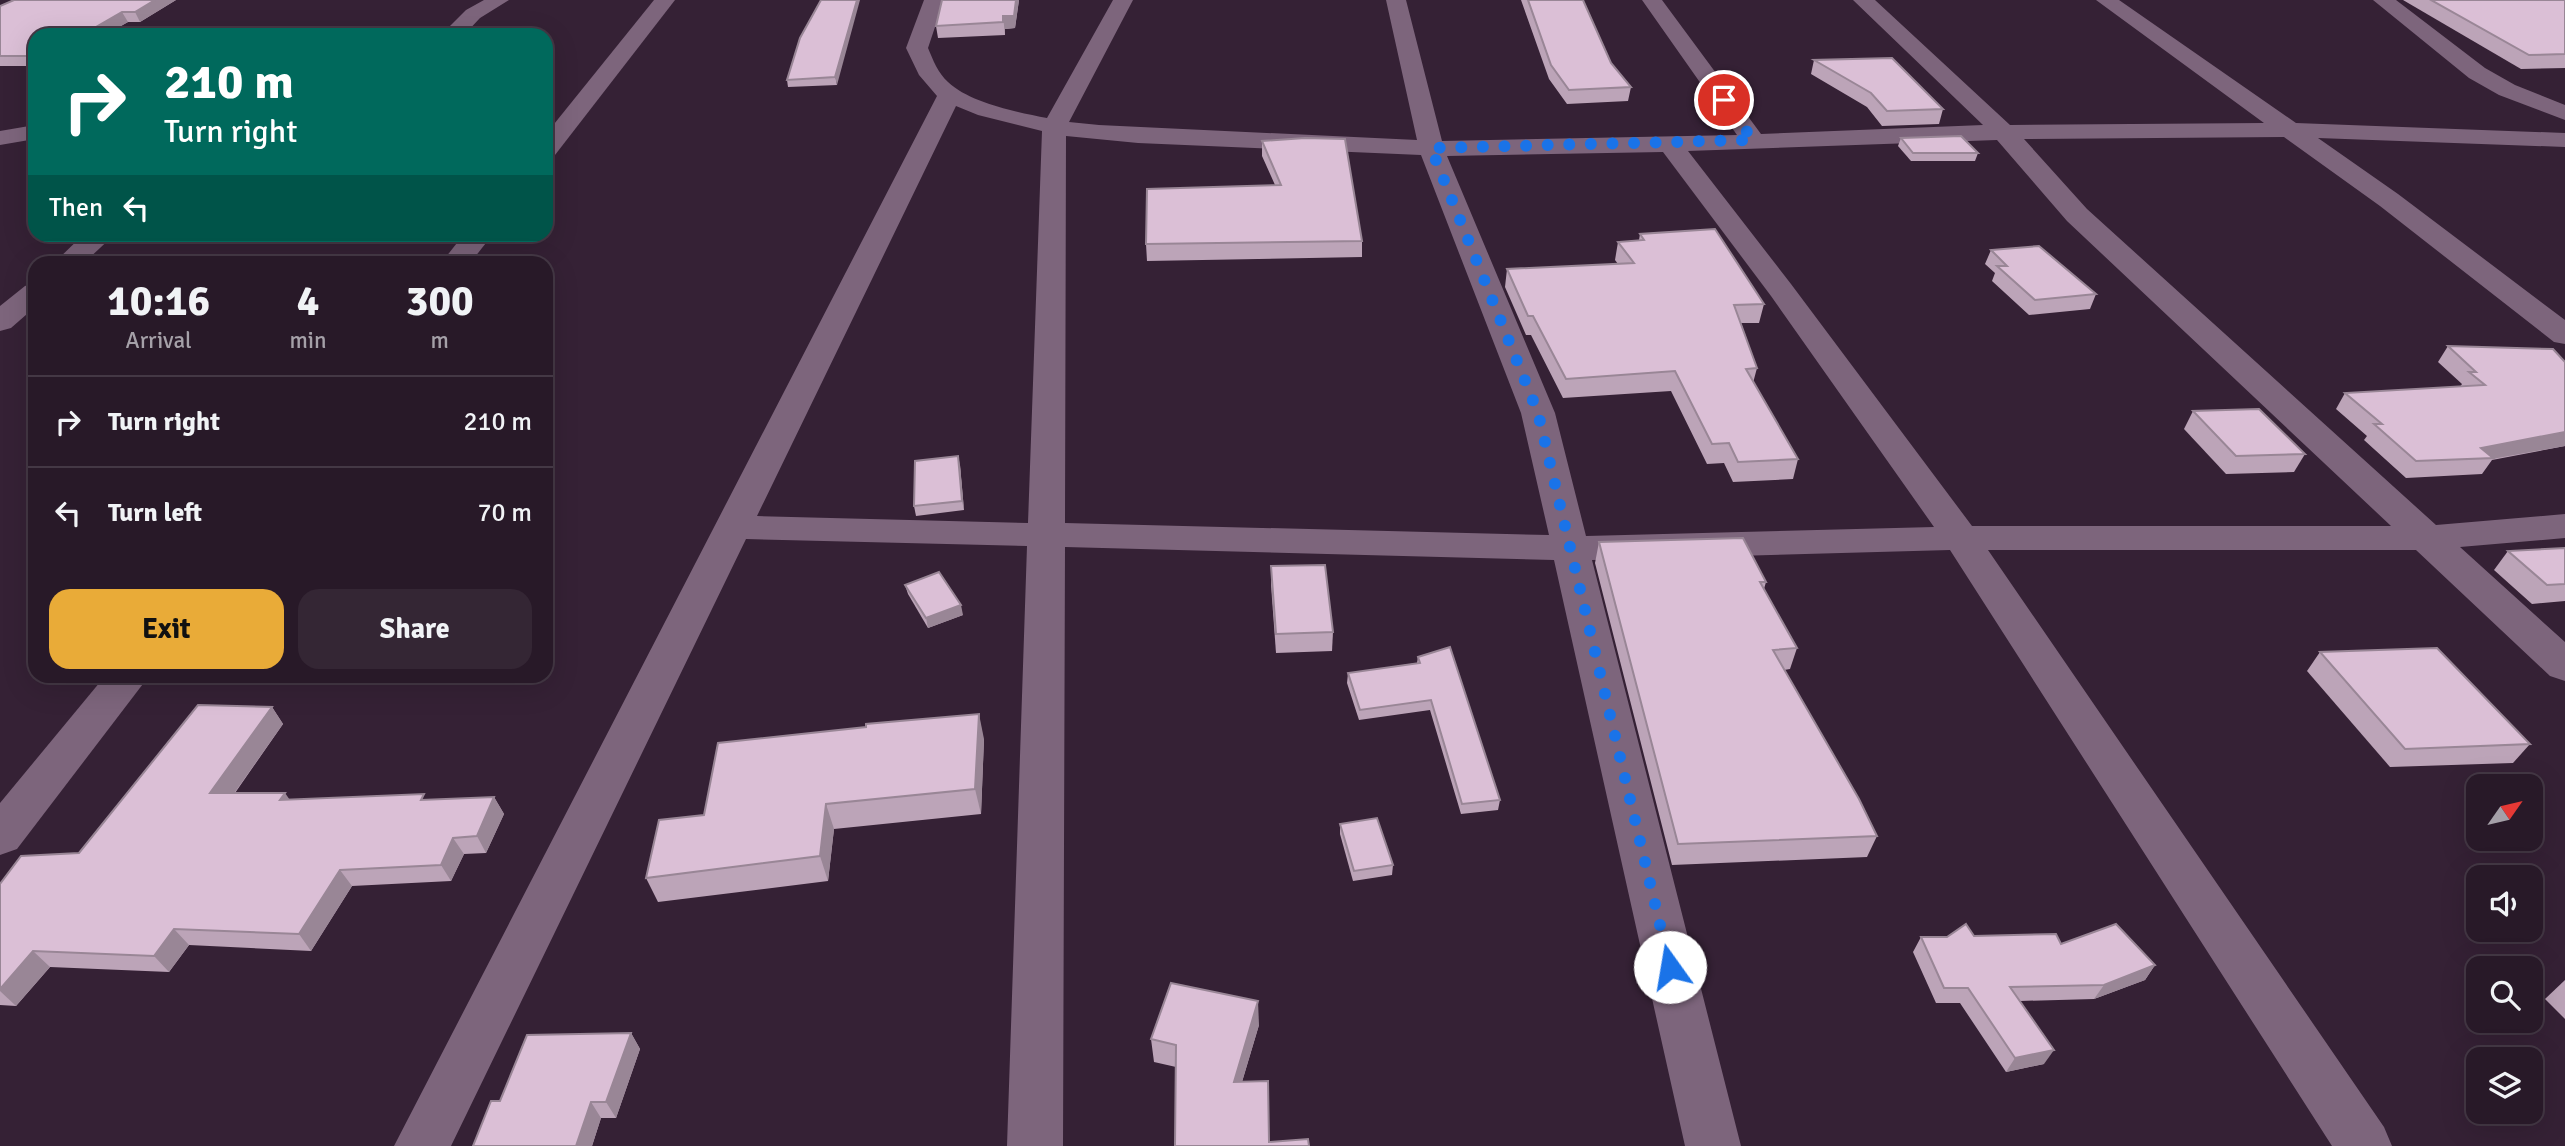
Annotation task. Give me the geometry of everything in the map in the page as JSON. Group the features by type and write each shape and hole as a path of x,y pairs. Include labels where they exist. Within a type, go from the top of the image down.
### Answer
{"street":[{"path":"459,28 473,14 499,0"},
{"path":"553,141 665,0"},
{"path":"934,0 917,48 928,74 949,95 987,110 1054,127 1153,136 1431,148 1670,144 2004,132 2289,130 2565,140"},
{"path":"1035,1146 1054,127 1123,0"},
{"path":"1396,0 1431,148 1538,413 1713,1146"},
{"path":"1652,0 1753,140"},
{"path":"1863,0 2004,132 2077,215 2565,666"},
{"path":"2106,0 2389,200 2565,335"},
{"path":"2383,0 2477,73 2507,90 2565,113"},
{"path":"422,1146 949,95"},
{"path":"0,138 28,133"},
{"path":"1670,144 1781,290 1961,538 2364,1146"},
{"path":"76,256 92,242"},
{"path":"461,256 472,242"},
{"path":"0,322 28,298"},
{"path":"733,527 1571,548 1961,538 2425,538 2565,526"},
{"path":"0,836 122,683"}],"building":[{"path":"14,0 155,0 135,12 122,12 94,28 28,28 28,56 0,56 0,6"},
{"path":"821,0 857,0 835,77 787,80 800,38"},
{"path":"942,0 1016,0 1014,16 1003,16 1003,22 936,26"},
{"path":"1528,0 1583,0 1611,63 1631,87 1569,90 1551,65"},
{"path":"2431,0 2565,0 2565,54 2529,55"},
{"path":"1892,58 1943,109 1887,111 1871,93 1814,60"},
{"path":"1961,136 1978,153 1913,153 1901,138"},
{"path":"1345,139 1362,241 1146,244 1147,189 1281,185 1262,141"},
{"path":"1715,229 1764,304 1734,305 1757,368 1746,369 1798,459 1738,462 1729,443 1712,444 1675,371 1566,379 1533,316 1528,316 1507,269 1634,263 1618,242 1644,240 1640,234"},
{"path":"2039,246 2096,294 2035,300 1997,266 2007,266 1991,250"},
{"path":"2448,346 2553,349 2565,362 2565,432 2481,448 2493,458 2416,461 2374,424 2382,424 2345,393 2485,385 2469,372 2476,372"},
{"path":"2259,409 2305,454 2236,456 2193,411"},
{"path":"958,456 962,501 914,506 915,461"},
{"path":"1743,538 1766,582 1760,582 1797,648 1773,650 1859,799 1877,836 1678,844 1599,542"},
{"path":"2565,548 2565,584 2547,585 2508,551"},
{"path":"1325,565 1333,632 1276,634 1271,566"},
{"path":"939,572 961,605 926,618 905,585"},
{"path":"1450,647 1500,800 1462,804 1431,700 1360,710 1348,673 1420,663 1418,657"},
{"path":"2437,648 2530,744 2405,749 2320,652"},
{"path":"198,705 272,707 210,793 285,793 280,800 424,794 421,800 494,797 477,836 453,838 441,865 340,870 299,934 174,929 154,956 33,951 0,989 0,884 21,856 79,853"},
{"path":"979,714 975,789 826,804 820,856 646,878 659,820 704,815 718,743 866,727 866,724"},
{"path":"1377,818 1393,865 1354,871 1340,824"},
{"path":"1966,924 1974,936 2056,934 2061,944 2116,924 2155,965 2104,985 2010,987 2054,1050 2015,1058 1968,988 1944,988 1921,937 1947,937"},
{"path":"1171,983 1258,1001 1234,1082 1268,1081 1269,1142 1308,1139 1309,1146 1175,1146 1176,1045 1151,1039"},
{"path":"631,1033 606,1102 591,1102 576,1146 473,1146 491,1101 500,1101 527,1035"}],"route":[{"path":"1670,967 1538,413 1431,148 1753,140 1724,100"}]}
